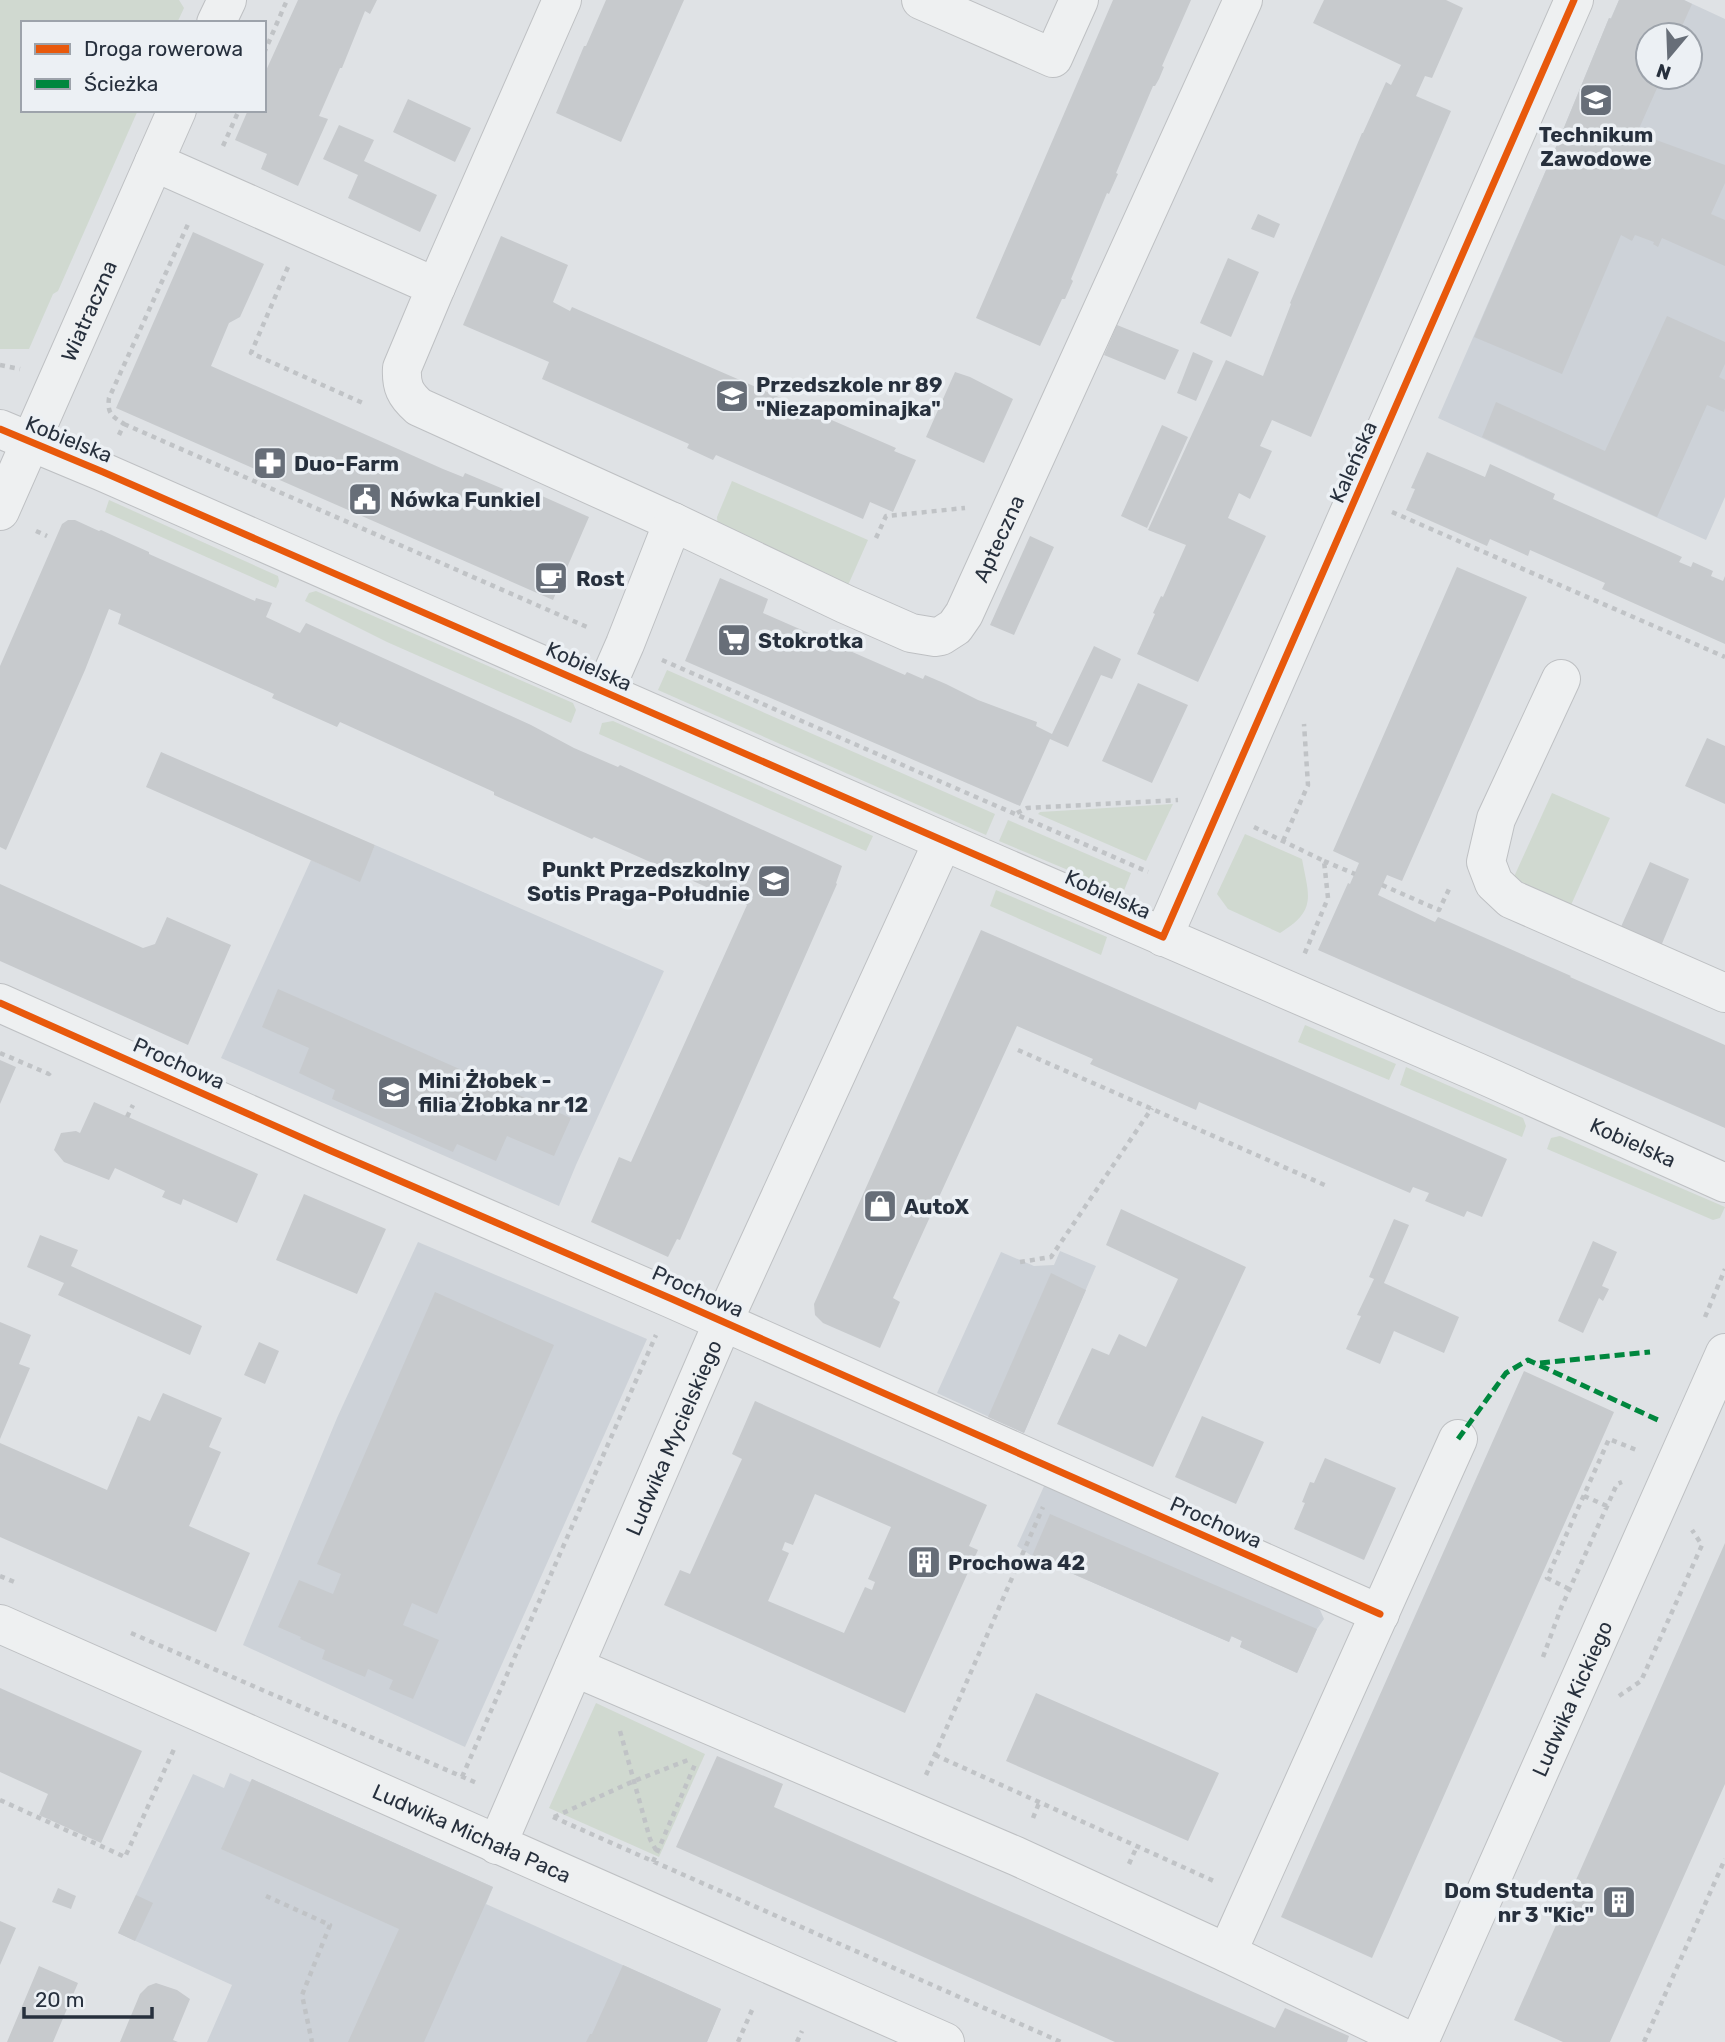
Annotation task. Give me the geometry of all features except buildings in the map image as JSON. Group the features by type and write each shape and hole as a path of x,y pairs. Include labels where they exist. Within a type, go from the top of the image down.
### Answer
{"street":[{"path":"217,21 227,0"},
{"name":"Apteczna","path":"562,0 402,368 404,392 419,407 673,522 845,604 911,633 935,637 955,628 964,614 1243,0"},
{"path":"921,0 1053,58 1079,0"},
{"name":"Kaleńska","path":"1163,937 1574,0"},
{"name":"Wiatraczna","path":"16,520 16,436 154,162 176,112"},
{"path":"154,162 436,287"},
{"name":"Kobielska","path":"16,436 1513,1088 1725,1183"},
{"path":"604,692 673,522"},
{"path":"1561,679 1496,819 1486,862 1494,883 1511,899 1725,993"},
{"name":"Ludwika Mycielskiego","path":"497,1845 723,1322 943,841"},
{"name":"Prochowa","path":"0,1003 1380,1614"},
{"name":"Ludwika Kickiego","path":"1419,2042 1725,1353"},
{"path":"1227,1953 1458,1438"},
{"name":"Ludwika Michała Paca","path":"0,1624 944,2042"},
{"path":"574,1667 1016,1856 1412,2042"}],"path":[{"path":"266,48 287,0"},
{"path":"116,443 124,424 113,417 108,408 109,398 238,112"},
{"path":"101,395 109,398"},
{"path":"1383,508 1725,657"},
{"path":"16,520 47,536"},
{"path":"1283,841 1308,785 1303,717"},
{"path":"864,748 867,740"},
{"path":"1016,814 1027,808 1178,800"},
{"path":"1324,861 1354,874"},
{"path":"1382,886 1439,911 1452,883 1494,883"},
{"path":"1018,1050 1327,1186"},
{"path":"1020,1262 1051,1257 1152,1108"},
{"path":"462,1777 672,1299"},
{"path":"1569,1589 1547,1578 1609,1438 1635,1450"},
{"path":"911,1810 1059,1471"},
{"path":"1584,1496 1607,1506"},
{"path":"0,1576 26,1587"},
{"path":"128,1632 481,1785"},
{"path":"617,1723 650,1839 657,1852"},
{"path":"0,1800 125,1857 177,1743"},
{"path":"935,1755 1252,1898"},
{"path":"554,1817 698,1757 653,1862"},
{"path":"546,1814 1061,2042"},
{"path":"1644,2042 1725,1859"},
{"path":"266,1896 330,1925 302,1995 312,2042"},
{"path":"738,2042 752,2010"},
{"path":"797,2042 802,2031"}],"shaded area":[{"path":"0,0 179,0 184,8 178,21 21,21 21,112 137,112 58,291 53,294 29,349 0,349"},
{"path":"1619,0 1684,0 1725,19 1725,497 1706,540 1438,418"},
{"path":"732,481 868,540 845,592 718,528 717,517"},
{"path":"109,500 278,576 276,588 105,512"},
{"path":"316,591 573,703 576,710 571,723 387,642 305,601 309,593"},
{"path":"667,670 995,814 986,835 658,690"},
{"path":"613,721 873,836 866,851 599,734 602,723"},
{"path":"1552,793 1610,818 1571,905 1513,879"},
{"path":"1173,804 1146,861 1038,814 1040,812"},
{"path":"1008,820 1131,873 1123,893 999,841"},
{"path":"1245,834 1302,859 1308,902 1300,917 1280,933 1228,909 1217,894"},
{"path":"375,845 664,971 559,1206 221,1058 311,860 359,881"},
{"path":"996,890 1107,937 1101,955 990,906"},
{"path":"1305,1025 1396,1064 1389,1080 1298,1042"},
{"path":"1406,1067 1523,1118 1526,1126 1522,1137 1400,1085"},
{"path":"1560,1136 1725,1207 1720,1218 1713,1220 1547,1149 1551,1138"},
{"path":"418,1242 647,1339 465,1747 243,1645 337,1418"},
{"path":"1060,1251 1096,1266 1024,1433 937,1393 1001,1252 1034,1266 1054,1265"},
{"path":"1045,1484 1315,1606 1324,1619 1297,1673 1240,1647 1242,1641 1232,1636 1229,1642 1032,1556 1017,1546"},
{"path":"596,1703 705,1754 659,1857 549,1808"},
{"path":"230,1773 250,1782 252,1779 493,1887 486,1904 721,2009 707,2042 207,2042 232,1985 118,1933 193,1774 224,1788"}],"marked path":[{"path":"1540,1363 1650,1352"},
{"path":"1458,1439 1506,1373 1528,1360 1658,1420"}],"cycle path":[{"path":"0,429 1163,937 1574,0"},
{"path":"0,1003 1380,1614"}],"place":[{"name":"Technikum Zawodowe","path":"1596,100"},
{"name":"Przedszkole nr 89 \"Niezapominajka\"","path":"732,396"},
{"name":"Duo-Farm","path":"270,463"},
{"name":"Nówka Funkiel","path":"365,499"},
{"name":"Rost","path":"551,578"},
{"name":"Stokrotka","path":"734,640"},
{"name":"Punkt Przedszkolny Sotis Praga-Południe","path":"774,881"},
{"name":"Mini Żłobek - filia Żłobka nr 12","path":"394,1092"},
{"name":"AutoX","path":"880,1206"},
{"name":"Prochowa 42","path":"924,1562"},
{"name":"Dom Studenta nr 3 \"Kic\"","path":"1619,1902"}]}
